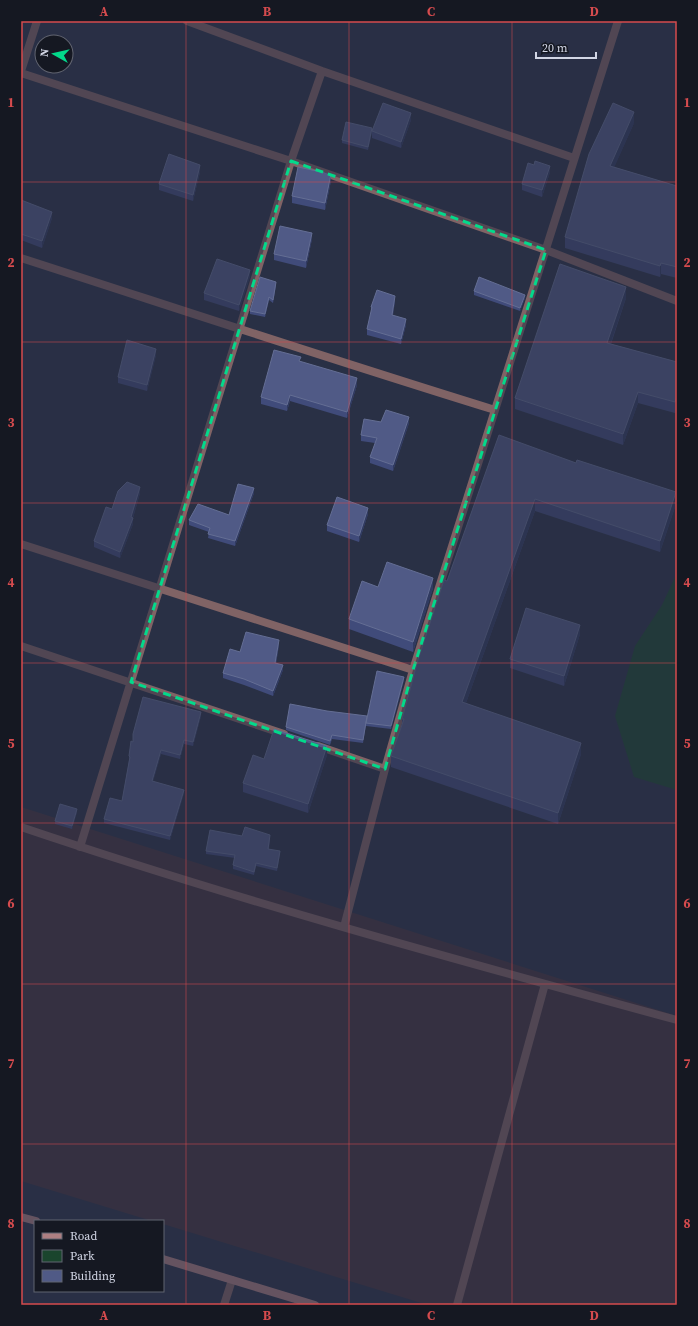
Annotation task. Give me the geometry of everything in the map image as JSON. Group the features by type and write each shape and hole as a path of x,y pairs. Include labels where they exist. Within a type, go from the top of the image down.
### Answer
{"street":[{"path":"37,21 21,72 291,161 546,250 677,301"},
{"path":"187,21 322,72 574,158"},
{"path":"344,928 385,769 413,670 618,21"},
{"path":"80,847 291,161 322,72"},
{"path":"21,258 239,328 351,366 495,410"},
{"path":"21,544 413,670"},
{"path":"21,646 288,736"},
{"path":"311,743 385,769"},
{"path":"21,827 80,847 344,928 677,1020"},
{"path":"457,1305 545,984"},
{"path":"21,1216 34,1220"},
{"path":"164,1259 315,1305"},
{"path":"224,1305 232,1280"}],"highlighted area":[{"path":"291,161 546,250 413,670 385,769 131,682"}],"shaded area":[{"path":"21,807 677,1016 677,1305 428,1305 164,1224 164,1220 149,1220 21,1181"}],"green space":[{"path":"677,573 677,790 634,777 615,716 635,646 662,605"}],"building":[{"path":"383,103 411,113 401,142 372,131"},
{"path":"613,103 634,112 610,166 677,186 677,267 661,263 660,266 565,237 589,154"},
{"path":"346,122 372,128 368,147 342,140"},
{"path":"169,154 200,165 193,195 159,184"},
{"path":"535,161 550,166 542,190 522,184 528,163 534,165"},
{"path":"298,167 331,174 325,203 292,196"},
{"path":"21,200 52,212 42,241 21,234"},
{"path":"280,226 312,233 306,261 274,254"},
{"path":"217,259 250,270 239,305 204,293"},
{"path":"560,264 626,287 607,343 677,362 677,396 675,402 638,392 623,434 515,398"},
{"path":"260,277 276,282 273,300 269,297 265,314 250,311"},
{"path":"479,277 525,295 520,308 474,291"},
{"path":"377,290 395,296 392,315 406,319 401,339 367,329 371,307"},
{"path":"127,340 156,349 147,385 118,377"},
{"path":"274,350 301,357 299,361 357,378 347,412 290,395 287,405 261,397"},
{"path":"386,410 409,417 393,465 370,457 377,438 361,435 364,419 381,422"},
{"path":"499,435 576,463 577,460 676,492 660,541 535,499 462,702 581,743 558,813 391,756 404,719 402,719 418,660 444,580 447,581"},
{"path":"127,482 140,487 131,517 133,518 120,552 94,541 106,507 112,509 118,491"},
{"path":"238,484 254,488 235,541 208,534 210,528 189,520 198,504 229,515"},
{"path":"337,497 368,508 359,536 327,525"},
{"path":"387,562 433,578 413,642 349,619 362,581 378,587"},
{"path":"526,608 580,625 564,676 510,659"},
{"path":"246,632 279,640 275,663 283,665 273,691 244,679 223,673 230,649 240,652"},
{"path":"377,671 404,677 391,726 366,723"},
{"path":"143,697 201,712 193,742 184,740 180,755 161,750 152,781 184,790 170,836 104,819 110,798 122,801 130,757 131,741 133,742 133,734"},
{"path":"290,704 327,711 367,716 363,740 332,735 330,741 286,727"},
{"path":"274,729 327,746 308,804 243,783 253,755 264,759"},
{"path":"60,804 77,809 72,826 55,821"},
{"path":"245,827 270,835 268,849 280,851 277,868 256,863 254,872 233,865 235,855 206,851 210,830 242,836"}]}
